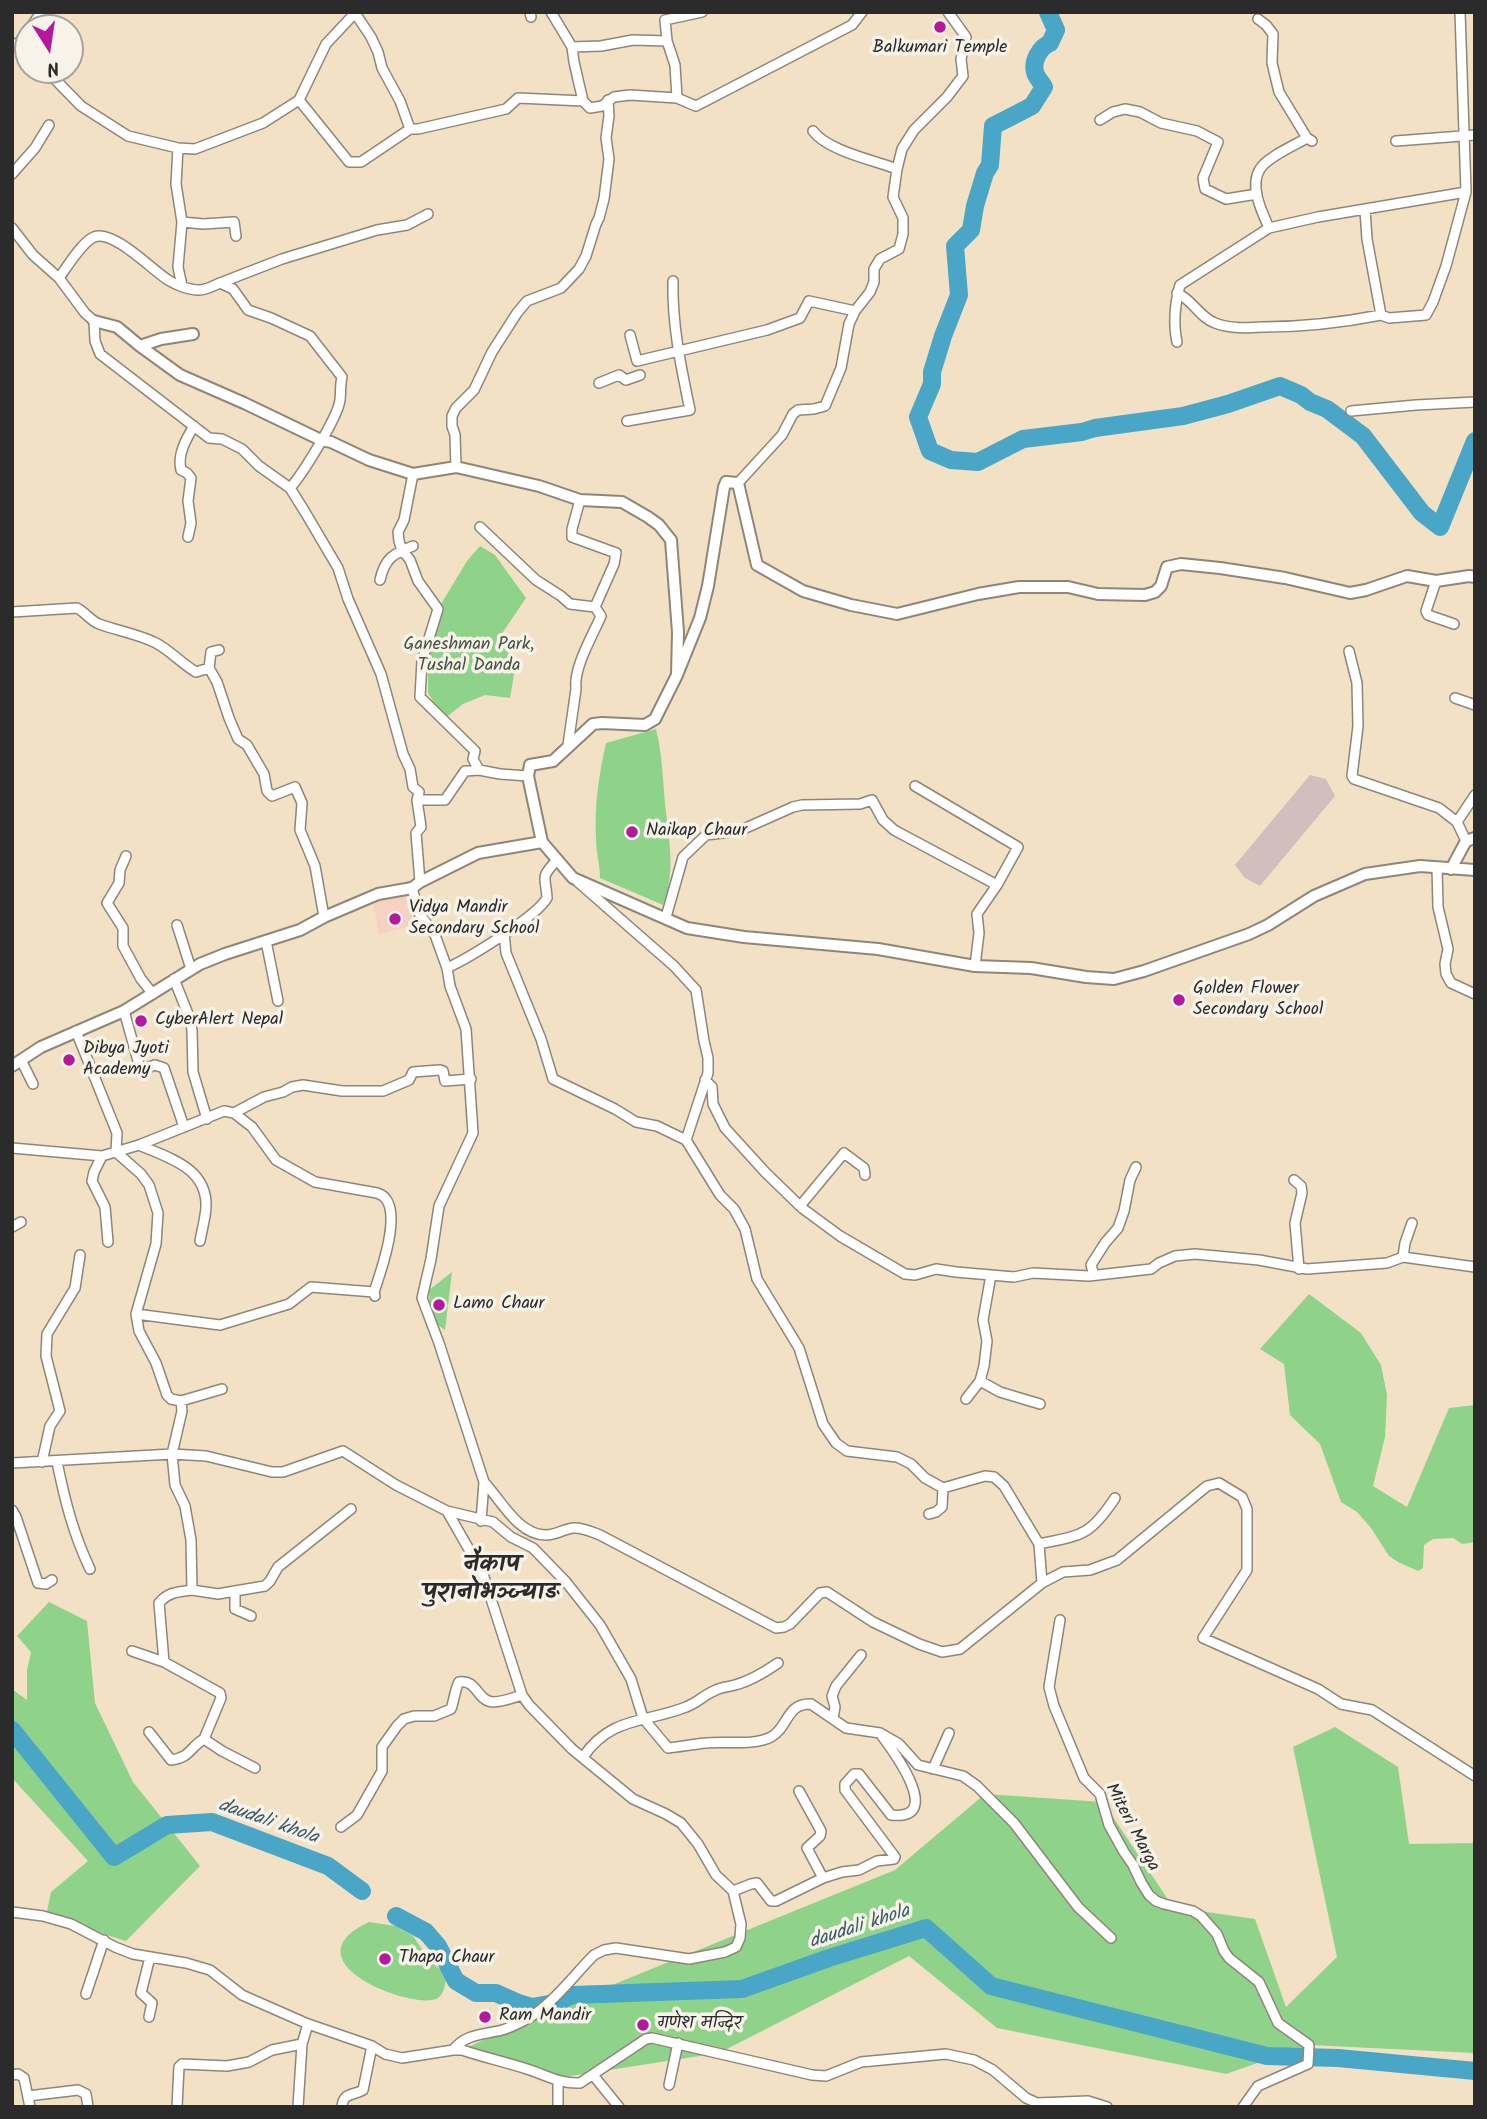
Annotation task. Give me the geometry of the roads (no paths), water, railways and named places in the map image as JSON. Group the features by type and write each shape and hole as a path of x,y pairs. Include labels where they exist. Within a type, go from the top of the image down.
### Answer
{"street":[{"path":"60,84 81,106 128,136 178,148 195,149 263,122 299,100 326,44 356,12 374,44 410,129"},
{"path":"551,12 572,47 583,101 590,108 602,106 614,97 630,95 677,98 696,106 852,24 862,12"},
{"path":"677,98 675,65 667,41 666,20 702,12"},
{"path":"738,483 782,435 793,414 799,410 825,406 841,368 849,324 855,311 870,292 874,282 874,269 880,259 899,249 903,218 893,197 902,149 914,130 947,97 963,76 961,59 966,37 948,12"},
{"path":"1178,293 1201,315 1214,323 1235,328 1311,326 1381,314 1389,318 1426,315 1446,267 1466,192 1460,12"},
{"path":"1258,19 1273,34 1272,63 1279,92 1310,140 1274,157 1260,169 1257,194 1269,228"},
{"path":"572,47 601,46 633,40 667,41"},
{"path":"299,100 351,163 360,162 410,129 506,109 518,97 583,101"},
{"path":"456,467 452,416 456,408 474,390 492,352 527,301 561,288 579,269 586,256 604,199 609,159 606,138 608,100"},
{"path":"1100,120 1125,109 1140,112 1161,123 1197,131 1219,142 1203,178 1205,189 1226,200 1257,194"},
{"path":"12,174 35,148 49,125"},
{"path":"813,131 825,143 897,169"},
{"path":"1396,141 1475,135"},
{"path":"178,148 176,184 182,222 178,267 182,286"},
{"path":"1177,342 1175,332 1180,285 1269,228 1466,192"},
{"path":"1365,209 1367,239 1381,314"},
{"path":"59,278 89,241 97,236 104,236 131,251 168,281 197,290 208,289 282,260 377,230 407,225 428,214"},
{"path":"182,222 234,222 236,236"},
{"path":"12,228 33,255 59,278 94,321 117,327 180,375 321,440 369,460 413,474 456,467 539,486 580,500 622,502 659,525 671,540 678,632 677,675"},
{"path":"627,421 690,410 678,350 673,281"},
{"path":"220,283 233,289 248,310 310,336 342,377 340,401 321,440 290,488"},
{"path":"637,361 767,330 800,318 809,300 855,311"},
{"path":"94,321 95,341 100,354 209,438 222,439 242,449 259,466 290,488 338,568 348,599 381,674 413,787 419,792 417,800 421,827 416,833 419,913 435,935 447,968 450,986 466,1029 471,1079 473,1133 439,1206 422,1298 484,1482 514,1520 543,1535 573,1528 600,1535 776,1628 784,1628 790,1624 820,1593 827,1592 873,1622 942,1652 960,1648 1042,1583 1063,1572 1090,1570 1117,1560 1207,1486 1219,1483 1242,1497 1247,1509 1247,1570 1203,1638 1318,1689 1342,1704 1372,1710 1475,1776"},
{"path":"140,346 192,334"},
{"path":"599,383 619,375 626,380 641,379 630,335"},
{"path":"1351,411 1475,402"},
{"path":"188,537 191,523 188,500 191,478 181,470 179,464 184,442 194,426"},
{"path":"413,474 404,520 398,533 402,550 408,556 418,581 438,609 422,661 420,698 475,751 473,759 480,770"},
{"path":"686,1140 708,1073 708,1058 696,990 674,966 573,878 542,842 528,776 530,765 553,761 593,724 645,725 655,719 677,675 703,607 726,482 738,483"},
{"path":"738,483 757,565 803,591 851,605 897,614 1019,587 1068,587 1098,594 1145,595 1155,592 1161,586 1167,567 1181,564 1259,574 1350,593 1407,576 1436,581 1475,577"},
{"path":"580,500 572,537 616,553 614,564 595,607"},
{"path":"480,527 536,580 570,604 595,607 601,616 585,650 575,682 568,745"},
{"path":"380,580 384,563 413,545"},
{"path":"1436,581 1426,611 1428,615 1454,624"},
{"path":"12,612 77,608 96,623 157,643 196,672 209,668"},
{"path":"219,650 211,652 209,668 239,739 247,745 264,774 267,791 272,796 295,787 302,803 300,830 315,866 324,917"},
{"path":"1349,651 1357,683 1358,726 1352,776 1354,779 1439,808 1457,822 1470,839 1451,869"},
{"path":"1455,698 1475,705"},
{"path":"417,800 445,800 465,771 480,770 528,776"},
{"path":"915,786 1018,848 977,914 979,933 975,966"},
{"path":"1457,822 1475,795"},
{"path":"666,917 683,857 706,835 739,831 802,805 860,804 872,800 883,820 894,830 997,885"},
{"path":"33,1084 17,1063 41,1047 124,1012 191,969 226,954 300,930 378,894 416,885 478,853 542,842"},
{"path":"126,856 118,883 107,902 123,928 123,946 141,979 153,994"},
{"path":"447,968 517,926 544,904 547,898 544,880 546,871 557,860"},
{"path":"573,878 687,928 744,937 878,949 975,966 1031,968 1114,979 1249,934 1314,896 1365,874 1420,866 1475,870"},
{"path":"1437,867 1438,907 1448,949 1446,974 1451,983 1475,994"},
{"path":"177,925 191,969"},
{"path":"504,933 506,953 541,1040 553,1079 636,1122 657,1126 686,1140 720,1195 734,1209 745,1229 757,1279 799,1348 823,1424 836,1443 847,1451 897,1457 943,1488 985,1476 994,1477 1004,1486 1039,1544 1042,1583"},
{"path":"266,941 278,1001"},
{"path":"174,979 192,1030 193,1072 207,1119"},
{"path":"124,1012 140,1068 155,1065 164,1068 184,1127"},
{"path":"76,1031 117,1133 116,1152"},
{"path":"233,1113 264,1097 303,1085 342,1091 383,1091 409,1080 413,1072 440,1070 443,1071 445,1081 471,1079"},
{"path":"705,1080 712,1087 713,1104 725,1128 800,1206 847,1241 905,1274 915,1275 936,1269 1014,1277 1033,1273 1094,1275 1151,1269 1175,1256 1195,1254 1259,1260 1299,1269 1387,1263 1403,1256 1475,1267"},
{"path":"12,1148 102,1156 139,1145 224,1111 233,1113 252,1127 276,1160 315,1182 377,1193 385,1198 391,1212 385,1257 375,1294 311,1287 289,1304 220,1325 136,1314"},
{"path":"139,1145 191,1170 202,1183 206,1209 201,1241"},
{"path":"116,1152 141,1174 149,1185 158,1213 156,1244 136,1314 139,1331 156,1363 167,1395 181,1401 222,1389"},
{"path":"800,1206 844,1153 864,1168 866,1175"},
{"path":"102,1156 93,1172 92,1181 105,1207 108,1242"},
{"path":"1094,1275 1091,1265 1105,1242 1118,1228 1136,1167"},
{"path":"1294,1180 1300,1186 1302,1194 1295,1223 1299,1269"},
{"path":"1403,1256 1412,1223"},
{"path":"42,1462 50,1426 60,1411 46,1356 47,1334 75,1288 80,1255"},
{"path":"966,1399 980,1381 987,1341 983,1320 990,1275"},
{"path":"980,1381 1000,1392 1040,1405"},
{"path":"181,1401 182,1411 172,1454 175,1485 185,1506 191,1540 192,1590"},
{"path":"12,1463 172,1454 206,1456 272,1472 283,1472 343,1451 396,1485 447,1511 492,1522 533,1548 566,1582 600,1625 631,1679 643,1718 669,1748 699,1743 767,1739 774,1735 793,1709 804,1703 811,1704 846,1728 880,1732 899,1744 918,1765 963,1776 977,1786 1014,1823 1078,1907 1111,1938"},
{"path":"57,1462 75,1537 90,1569"},
{"path":"481,1521 484,1482"},
{"path":"929,1514 942,1507 943,1488"},
{"path":"1039,1544 1072,1537 1092,1528 1115,1498"},
{"path":"164,1662 159,1604 164,1597 192,1590 218,1594 265,1586 278,1567 351,1509"},
{"path":"12,1510 38,1583 46,1584 52,1580"},
{"path":"447,1511 483,1574 522,1695 572,1749 633,1799 681,1823 698,1844 716,1875 733,1891 741,1924 736,1947 690,1959 631,1949 604,1950 594,1955 544,2006 526,2020 509,2028 480,2033 462,2040 453,2050"},
{"path":"235,1591 235,1609 251,1616"},
{"name":"Miteri Marga","path":"1060,1620 1049,1687 1054,1706 1084,1778 1100,1794 1109,1825 1141,1882 1156,1901 1193,1911 1201,1916 1217,1934 1229,1958 1259,1982 1278,2022 1309,2045 1308,2064 1258,2085 1243,2107"},
{"path":"132,1651 164,1662 220,1693 221,1698 204,1739 187,1756 171,1760 149,1732"},
{"path":"833,1718 835,1707 831,1700 836,1686 861,1655"},
{"path":"583,1757 607,1732 643,1718 684,1708 715,1690 738,1685 778,1663"},
{"path":"341,1827 357,1815 382,1771 382,1747 404,1719 434,1716 451,1709 459,1682 473,1685 485,1700 492,1702 522,1695"},
{"path":"733,1891 757,1883 768,1899 776,1901 823,1878 842,1871 859,1870 877,1861 895,1857 845,1790 845,1784 853,1774 859,1774 891,1815 899,1816 912,1810 915,1804 914,1786 880,1732"},
{"path":"933,1769 949,1733"},
{"path":"204,1739 255,1768"},
{"path":"799,1791 821,1831 820,1836 807,1848 823,1878"},
{"path":"12,1913 43,1916 71,1924 124,1951 210,1970 242,1995 308,2024 402,2058 462,2050 558,2081 580,2083 646,2039 664,2039 811,2075 825,2076 861,2062 946,2054 974,2060 993,2070 1026,2098 1037,2103 1088,2101 1107,2107"},
{"path":"86,1994 104,1940"},
{"path":"149,2017 152,2003 141,1993 141,1988 150,1957"},
{"path":"298,2107 302,2044 308,2024"},
{"path":"669,2085 678,2043"},
{"path":"177,2107 181,2064 227,2066 249,2062 272,2050 302,2044"},
{"path":"342,2107 342,2101 348,2094 363,2090 372,2046"},
{"path":"12,2075 18,2074 24,2078 30,2107"},
{"path":"593,2075 619,2107"},
{"path":"558,2081 558,2107"},
{"path":"28,2096 78,2090 86,2094 88,2107"}],"waterway":[{"path":"1048,12 1056,30 1050,43 1038,55 1034,68 1044,87 1032,106 993,126 990,165 975,206 971,230 955,246 959,295 932,372 932,384 918,417 930,451 951,460 978,462 1023,439 1183,416 1280,386 1327,409 1363,436 1422,513 1440,527 1475,441"},
{"name":"daudali khola","path":"12,1730 114,1857 167,1825 212,1822 328,1866 362,1891"},
{"name":"daudali khola","path":"396,1916 426,1932 438,1946 456,1981 476,1993 496,1993 532,2007 554,2003 573,1995 742,1989 926,1928 991,1986 1267,2056 1338,2058 1475,2071"}],"place":[{"name":"Balkumari Temple","path":"940,27"},
{"name":"Naikap Chaur","path":"632,832"},
{"name":"Vidya Mandir Secondary School","path":"395,919"},
{"name":"Golden Flower Secondary School","path":"1179,1000"},
{"name":"CyberAlert Nepal","path":"141,1021"},
{"name":"Dibya Jyoti Academy","path":"69,1060"},
{"name":"Lamo Chaur","path":"439,1305"},
{"name":"Thapa Chaur","path":"385,1959"},
{"name":"Ram Mandir","path":"485,2017"},
{"name":"गणेश मन्दिर","path":"643,2025"}],"district":[{"name":"नैकाप पुरानोभञ्ज्याङ","path":"491,1581"}],"park label":[{"name":"Ganeshman Park, Tushal Danda","path":"469,656"}]}
